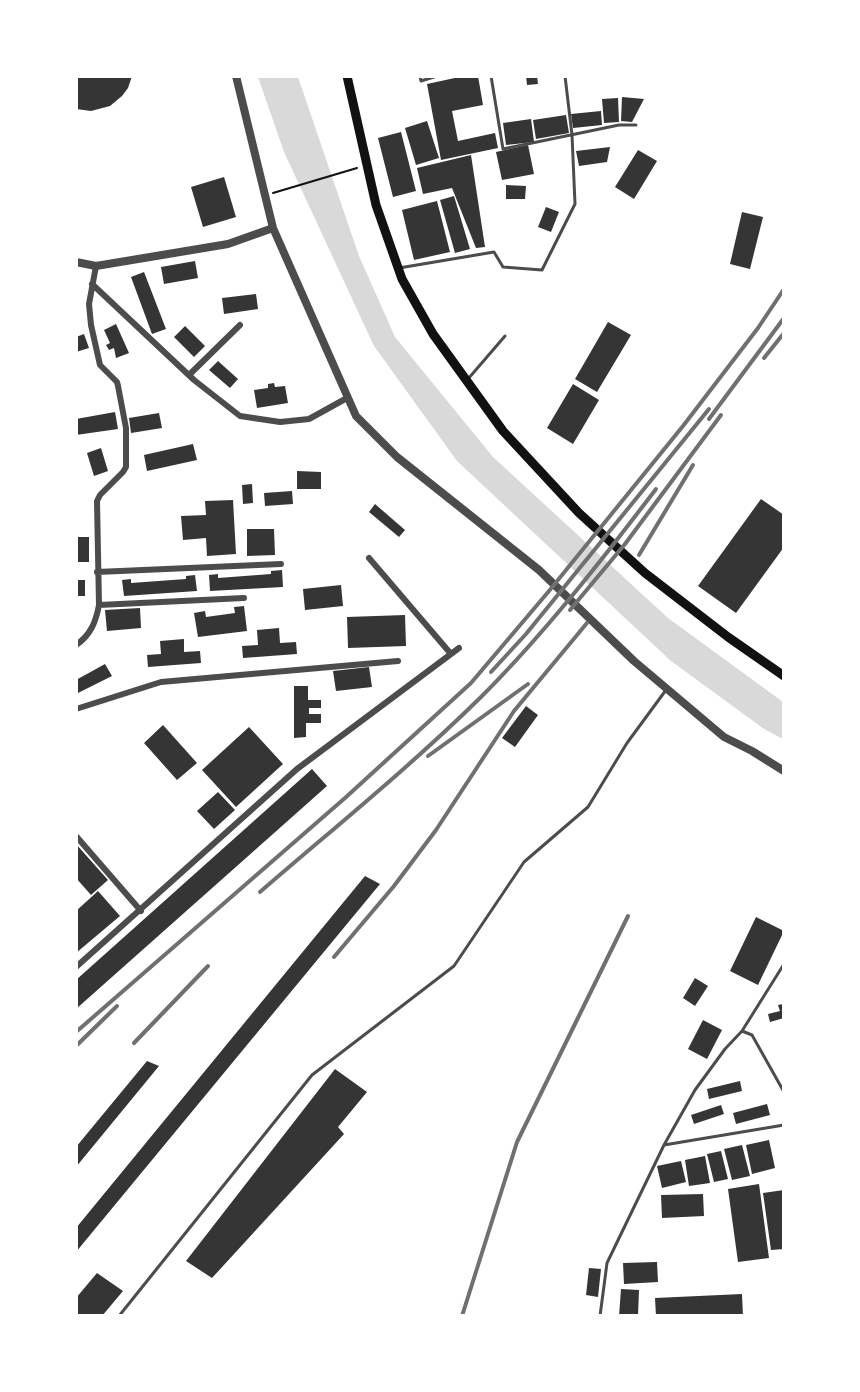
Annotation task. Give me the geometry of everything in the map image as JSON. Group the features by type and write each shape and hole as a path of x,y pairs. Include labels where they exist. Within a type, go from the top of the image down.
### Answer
{"main road":[{"path":"347,76 376,205 398,268 433,334 503,431 579,513 645,573 728,638 783,676"}],"street":[{"path":"236,76 273,228 356,417 397,457 539,570 634,661 724,737 752,751 783,771"},
{"path":"76,262 96,266 228,244 273,228"},
{"path":"76,645 83,640 96,622 99,605 97,501 126,467 126,428 117,382 98,359 89,304 96,266"},
{"path":"92,284 189,375 240,416 280,422 309,419 347,398"},
{"path":"189,375 240,325"},
{"path":"369,558 451,654"},
{"path":"97,572 281,564"},
{"path":"99,605 244,598"},
{"path":"76,967 297,769 459,648"},
{"path":"76,709 161,682 398,661"},
{"path":"76,836 141,911"}],"lane":[{"path":"420,76 421,81 436,76"},
{"path":"491,76 503,149 619,125 636,125"},
{"path":"398,268 494,252 503,267 542,270 575,204 572,135 565,76"},
{"path":"467,381 505,336"},
{"path":"119,1316 312,1075 454,966 524,862 588,807 627,743 667,688"},
{"path":"600,1316 607,1263 664,1145 694,1090 725,1049 742,1031 783,964"},
{"path":"742,1031 752,1035 783,1092"},
{"path":"664,1145 783,1125"}],"path":[{"path":"265,195 367,165"}],"shaded area":[{"path":"258,77 298,77 359,256 395,337 493,457 668,618 783,702 783,739 764,729 671,661 457,461 374,346 284,152"}],"building":[{"path":"76,76 132,76 122,96 110,106 91,111 76,109"},
{"path":"464,76 478,76 483,105 452,111 458,141 495,133 498,148 441,160 427,84"},
{"path":"526,76 537,76 538,84 527,85"},
{"path":"622,97 644,99 632,122 621,121"},
{"path":"618,98 619,122 604,123 602,99"},
{"path":"601,111 602,125 573,128 571,114"},
{"path":"566,115 569,133 536,139 533,120"},
{"path":"531,119 534,142 506,145 503,123"},
{"path":"427,121 439,158 416,165 405,128"},
{"path":"401,132 416,191 393,197 378,138"},
{"path":"528,145 534,174 502,180 496,152"},
{"path":"610,147 607,162 579,166 576,151"},
{"path":"638,150 657,161 634,199 615,187"},
{"path":"471,155 485,247 476,248 452,188 423,194 417,168"},
{"path":"224,177 236,217 203,227 191,187"},
{"path":"506,185 526,186 525,199 506,199"},
{"path":"454,196 470,249 455,253 440,200"},
{"path":"437,201 450,252 414,260 402,210"},
{"path":"546,207 559,212 551,232 538,227"},
{"path":"742,212 763,217 750,269 730,264"},
{"path":"195,261 198,278 164,284 161,267"},
{"path":"144,272 166,329 152,334 131,277"},
{"path":"256,294 258,309 224,314 222,298"},
{"path":"608,322 631,335 597,392 575,379"},
{"path":"116,324 129,353 116,358 114,348 109,350 106,345 110,343 104,330"},
{"path":"185,326 205,346 194,357 174,337"},
{"path":"84,334 89,348 76,352 76,337"},
{"path":"218,361 238,379 230,388 209,370"},
{"path":"274,383 275,387 285,386 288,403 257,408 254,390 268,388 268,384"},
{"path":"573,384 599,400 573,444 547,428"},
{"path":"115,412 118,429 76,435 76,419"},
{"path":"159,413 162,428 131,433 129,418"},
{"path":"193,444 197,460 147,471 144,455"},
{"path":"101,448 108,471 94,476 87,453"},
{"path":"297,471 321,472 321,489 297,489"},
{"path":"252,484 253,503 243,504 242,485"},
{"path":"292,491 293,504 265,506 264,493"},
{"path":"761,499 784,515 784,547 736,613 698,586"},
{"path":"233,500 236,554 207,556 206,538 183,540 181,516 206,515 205,501"},
{"path":"375,504 405,530 399,537 369,512"},
{"path":"247,529 274,529 275,555 247,556"},
{"path":"76,537 89,537 89,562 76,562"},
{"path":"282,570 283,587 210,591 209,575 218,574 218,578 271,574 271,571"},
{"path":"195,575 197,591 124,596 122,580 131,579 131,583 186,579 186,576"},
{"path":"76,580 85,580 85,596 76,596"},
{"path":"341,585 343,606 305,610 303,589"},
{"path":"244,606 247,631 198,637 194,613 205,611 206,617 235,613 234,607"},
{"path":"140,608 141,628 107,631 105,610"},
{"path":"405,615 406,646 348,648 347,617"},
{"path":"279,628 280,643 296,642 297,654 243,658 242,646 258,645 257,630"},
{"path":"184,639 184,652 200,651 201,663 148,667 147,655 161,654 160,641"},
{"path":"105,664 112,676 76,694 76,680"},
{"path":"369,667 372,687 336,691 333,671"},
{"path":"294,686 308,686 308,700 321,700 321,708 309,708 309,714 321,714 321,723 306,723 306,737 294,738"},
{"path":"526,706 538,715 515,747 502,738"},
{"path":"163,725 197,763 177,780 144,743"},
{"path":"249,727 283,764 236,807 202,770"},
{"path":"312,769 327,786 76,1009 76,980"},
{"path":"218,792 235,810 214,829 197,811"},
{"path":"76,844 108,880 91,895 76,878"},
{"path":"365,876 380,884 76,1252 76,1228"},
{"path":"98,891 120,916 76,953 76,911"},
{"path":"756,917 784,931 758,985 730,971"},
{"path":"695,978 708,986 695,1006 683,998"},
{"path":"783,1004 784,1018 770,1022 768,1014 780,1011 778,1005"},
{"path":"703,1020 722,1030 707,1059 688,1049"},
{"path":"147,1061 159,1066 76,1167 76,1147"},
{"path":"335,1069 367,1092 338,1127 344,1134 212,1278 186,1261"},
{"path":"740,1081 742,1091 709,1099 707,1089"},
{"path":"767,1104 770,1115 736,1124 733,1113"},
{"path":"721,1105 724,1114 694,1124 691,1115"},
{"path":"769,1140 775,1168 752,1174 746,1145"},
{"path":"742,1145 750,1176 732,1180 724,1149"},
{"path":"721,1151 728,1179 714,1182 707,1154"},
{"path":"705,1156 710,1183 689,1186 685,1160"},
{"path":"681,1161 686,1182 662,1188 657,1166"},
{"path":"759,1184 769,1258 738,1262 728,1189"},
{"path":"784,1190 784,1249 771,1250 763,1193"},
{"path":"703,1194 704,1216 662,1218 661,1195"},
{"path":"657,1262 658,1282 624,1284 623,1263"},
{"path":"589,1268 601,1269 598,1297 586,1295"},
{"path":"97,1273 123,1291 102,1316 76,1316 76,1298"},
{"path":"621,1289 639,1290 638,1316 619,1316"},
{"path":"742,1294 743,1316 656,1316 655,1298"}],"railway":[{"path":"76,1032 345,798 471,683 683,426 758,328 784,289"},
{"path":"709,419 784,318"},
{"path":"764,358 784,333"},
{"path":"491,672 526,634 709,409"},
{"path":"570,610 625,544 721,415"},
{"path":"639,555 693,465"},
{"path":"260,892 400,772 481,697 550,622 656,489"},
{"path":"334,957 394,886 436,830 514,711 587,623"},
{"path":"428,756 528,684"},
{"path":"462,1316 517,1142 628,916"},
{"path":"134,1043 208,966"},
{"path":"76,1046 117,1006"}]}
